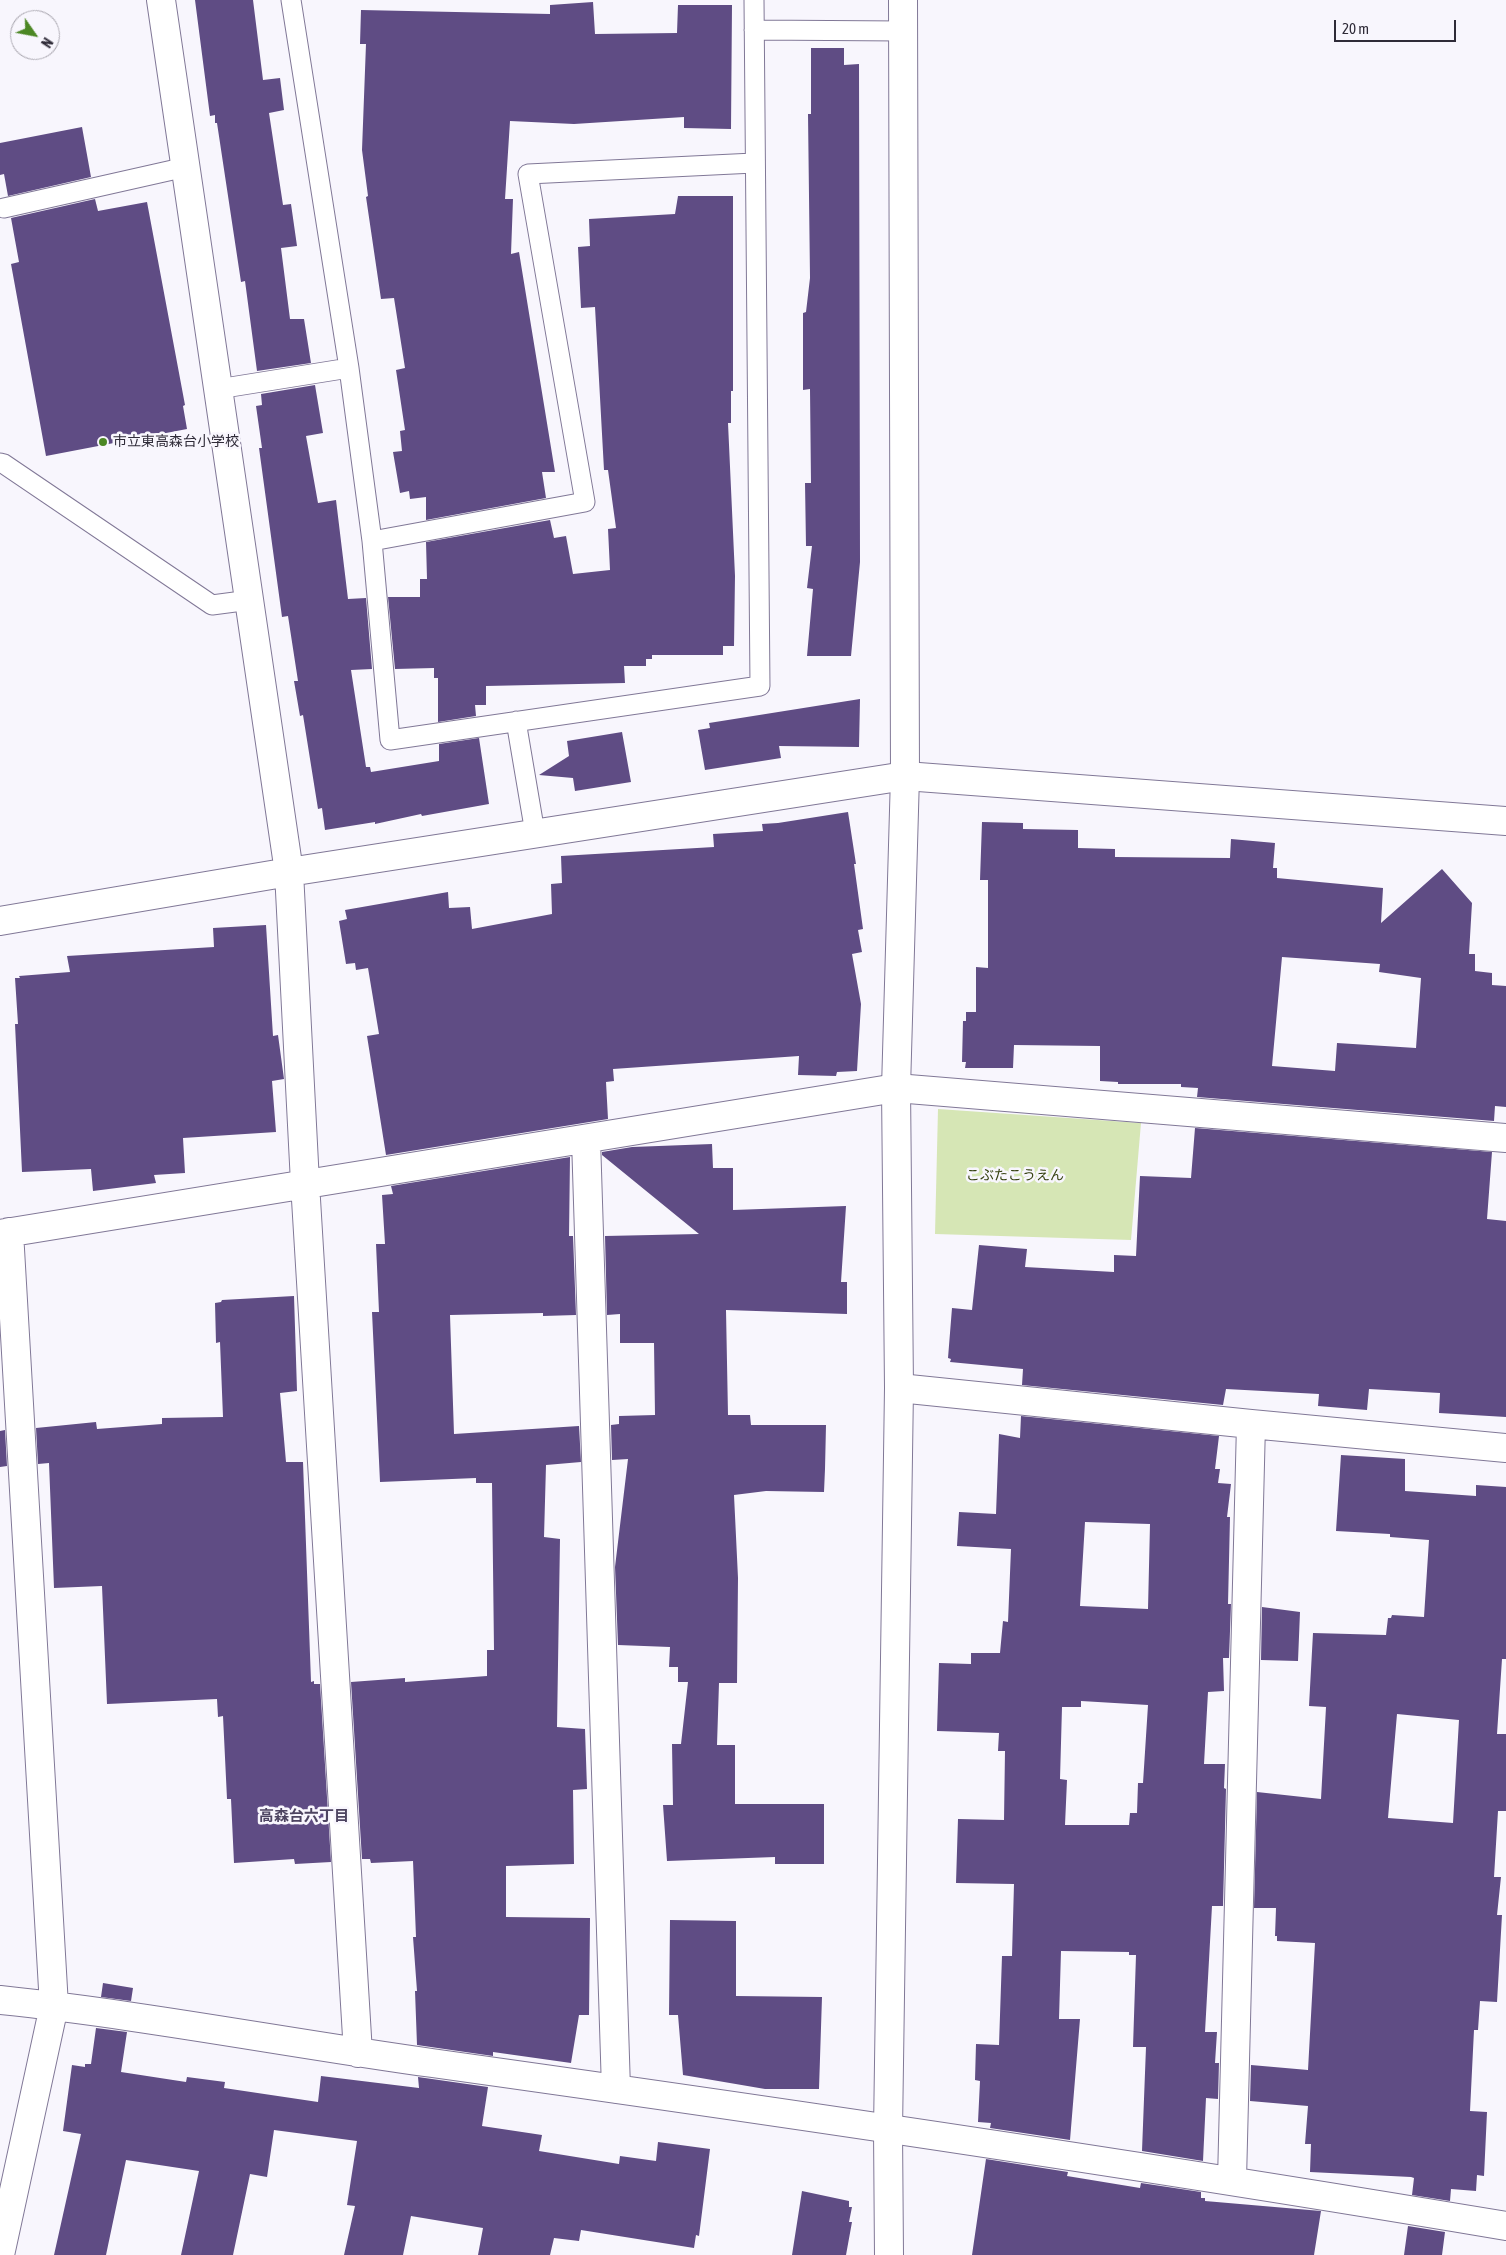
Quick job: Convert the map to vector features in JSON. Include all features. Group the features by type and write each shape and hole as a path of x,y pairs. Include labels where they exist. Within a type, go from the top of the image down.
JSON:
{"street":[{"path":"161,0 289,872 305,1183 358,2053"},
{"path":"889,2255 888,2130 899,1388 896,1088 905,776 903,0"},
{"path":"0,921 289,872 905,776 1506,821"},
{"path":"0,2255 54,2006 4,1233 896,1088 1506,1138"},
{"path":"586,1139 616,2089"},
{"path":"899,1388 1506,1448"},
{"path":"1232,2180 1251,1424"},
{"path":"0,2000 54,2006 358,2053 1232,2180 1506,2226"}],"lane":[{"path":"291,0 349,368 372,542 390,740 760,686 754,0"},
{"path":"754,30 903,31"},
{"path":"372,542 585,502 528,174 754,163"},
{"path":"4,208 186,167"},
{"path":"218,389 349,368"},
{"path":"0,463 212,605 250,600"},
{"path":"516,721 535,833"}],"green space":[{"name":"こぶたこうえん","path":"938,1109 1141,1123 1131,1240 935,1234"}],"building":[{"path":"195,0 253,0 263,80 280,78 284,110 269,113 283,205 291,204 297,246 281,248 290,319 304,319 311,363 257,371 245,281 241,282 217,123 215,123 215,115 210,116"},
{"path":"593,2 595,34 677,33 678,5 732,5 731,129 684,128 684,117 574,124 510,121 505,199 513,199 511,254 519,252 555,472 542,472 546,498 426,520 426,497 410,499 409,491 400,493 393,452 402,451 400,431 405,430 396,370 405,368 394,298 381,299 366,197 368,196 362,150 366,44 360,44 361,10 550,14 550,5"},
{"path":"811,48 844,48 844,65 859,64 860,562 851,656 807,656 813,589 807,588 812,546 806,546 805,483 811,483 810,389 803,390 803,313 806,312 810,278 808,114 811,114"},
{"path":"82,127 91,177 8,196 4,174 0,175 0,143"},
{"path":"678,196 733,196 733,391 731,391 731,423 728,423 735,576 734,646 723,646 723,655 652,655 652,659 646,659 646,666 624,666 625,683 486,686 486,705 475,705 476,716 438,722 438,678 434,678 434,668 395,669 388,597 420,597 420,579 427,579 426,542 550,520 554,538 566,536 573,574 610,570 608,529 616,528 608,470 604,470 595,307 581,308 578,247 590,246 589,219 675,214"},
{"path":"95,199 98,211 147,202 185,405 183,406 187,429 46,456 11,264 19,262 11,218"},
{"path":"315,385 323,433 306,436 318,503 336,500 348,599 366,598 372,669 351,670 366,767 370,767 371,772 439,761 439,744 479,738 489,804 422,816 421,814 375,824 375,822 325,830 322,808 318,809 303,715 300,716 294,681 298,681 288,616 282,617 259,448 262,448 256,406 262,405 261,394"},
{"path":"860,699 859,747 779,746 781,758 705,770 698,730 710,728 709,723"},
{"path":"622,732 631,782 575,791 573,778 539,775 569,756 567,741"},
{"path":"848,812 863,929 858,930 862,952 852,954 861,1004 857,1071 837,1072 836,1076 798,1075 799,1056 613,1069 614,1081 606,1082 608,1119 386,1155 367,1036 379,1034 368,968 356,970 355,963 346,964 339,921 347,919 345,910 448,892 449,908 470,907 472,929 552,914 551,884 562,883 561,856 714,847 713,834 763,831 762,824"},
{"path":"982,822 1023,823 1023,829 1078,830 1078,848 1115,849 1115,857 1230,858 1231,839 1275,843 1273,868 1277,868 1277,878 1383,888 1381,923 1442,869 1472,903 1469,954 1475,954 1475,971 1492,973 1492,985 1506,986 1506,1107 1495,1106 1494,1121 1197,1097 1198,1088 1181,1087 1181,1084 1118,1084 1118,1082 1100,1081 1100,1046 1014,1045 1013,1068 965,1068 966,1062 962,1062 963,1021 966,1021 966,1012 976,1012 976,967 988,968 988,880 980,880","holes":["1282,957 1380,964 1379,972 1421,978 1416,1048 1337,1043 1335,1071 1272,1066"]},
{"path":"266,925 273,1036 278,1035 284,1079 272,1081 276,1132 183,1138 185,1173 154,1175 156,1183 93,1191 91,1169 22,1172 15,1024 18,1024 15,978 20,978 19,976 70,972 67,956 214,947 213,928"},
{"path":"1195,1128 1492,1152 1487,1219 1506,1221 1506,1417 1439,1413 1440,1393 1369,1389 1367,1410 1318,1406 1319,1394 1226,1389 1223,1405 1022,1385 1023,1369 950,1362 951,1359 948,1358 952,1308 972,1310 979,1245 1027,1249 1025,1267 1114,1272 1114,1255 1136,1256 1140,1176 1191,1178"},
{"path":"712,1144 713,1168 733,1168 733,1210 846,1206 841,1282 847,1282 847,1314 726,1310 728,1415 750,1415 751,1425 826,1425 824,1492 766,1491 734,1495 738,1578 737,1683 719,1683 717,1745 735,1745 735,1804 824,1804 824,1864 775,1864 775,1857 667,1861 663,1805 673,1805 672,1744 681,1744 688,1682 678,1682 678,1667 669,1667 670,1647 618,1645 615,1567 628,1459 612,1460 611,1425 619,1424 619,1416 655,1415 654,1343 620,1343 620,1314 607,1315 605,1236 699,1234 602,1155 602,1152 632,1147"},
{"path":"570,1157 569,1236 573,1236 576,1315 543,1316 543,1313 450,1315 454,1434 579,1426 581,1462 546,1465 544,1537 560,1539 557,1727 585,1729 587,1789 573,1790 574,1864 506,1866 506,1917 590,1918 589,2015 579,2015 571,2063 493,2052 493,2056 417,2045 415,1991 417,1991 413,1937 416,1937 413,1861 371,1863 370,1859 362,1859 351,1682 405,1678 405,1682 487,1676 487,1650 494,1650 492,1483 476,1483 476,1478 380,1482 372,1312 379,1312 376,1244 385,1244 382,1195 393,1194 391,1186"},
{"path":"294,1296 297,1391 280,1393 286,1462 303,1462 311,1682 314,1681 314,1684 320,1684 331,1862 295,1864 294,1859 234,1863 231,1799 227,1799 223,1716 218,1717 217,1699 107,1704 102,1586 54,1588 49,1463 38,1464 36,1428 96,1422 97,1429 162,1424 162,1418 223,1417 220,1342 216,1343 215,1303 222,1300"},
{"path":"1021,1416 1219,1436 1215,1469 1220,1469 1218,1483 1231,1484 1227,1517 1230,1517 1228,1604 1231,1604 1229,1658 1223,1658 1224,1691 1208,1692 1204,1764 1225,1764 1224,1788 1226,1789 1223,1906 1212,1906 1205,2032 1217,2032 1215,2063 1219,2063 1218,2099 1206,2098 1203,2161 1142,2151 1146,2047 1133,2047 1136,1955 1129,1955 1129,1952 1061,1951 1059,2019 1080,2019 1070,2140 990,2128 991,2123 978,2122 980,2081 975,2080 976,2044 999,2045 1002,1956 1012,1956 1014,1884 956,1883 958,1819 1004,1820 1005,1751 998,1751 999,1733 937,1731 939,1663 971,1664 971,1653 1000,1653 1003,1621 1008,1622 1011,1549 957,1546 959,1512 996,1514 999,1434 1020,1438","holes":["1085,1522 1150,1524 1148,1609 1080,1606","1081,1701 1148,1705 1143,1783 1138,1783 1137,1813 1130,1813 1129,1825 1065,1825 1067,1780 1060,1779 1062,1707 1081,1707"]},
{"path":"5,1430 7,1466 0,1467 0,1431"},
{"path":"1341,1455 1405,1459 1405,1491 1476,1496 1476,1485 1506,1487 1506,1659 1502,1659 1497,1734 1506,1734 1506,1811 1498,1811 1494,1877 1501,1877 1497,1915 1502,1915 1497,2002 1480,2001 1478,2030 1474,2030 1470,2111 1487,2112 1484,2176 1477,2175 1476,2191 1451,2189 1450,2201 1412,2195 1414,2178 1411,2177 1310,2172 1311,2144 1305,2144 1308,2106 1250,2101 1251,2065 1308,2070 1315,1943 1277,1941 1277,1936 1275,1936 1276,1908 1254,1908 1257,1792 1321,1799 1326,1707 1309,1706 1313,1633 1386,1635 1388,1618 1391,1618 1392,1615 1424,1617 1429,1540 1390,1537 1390,1534 1336,1531","holes":["1397,1714 1459,1720 1453,1823 1388,1818"]},
{"path":"1262,1607 1300,1612 1298,1661 1261,1660"},
{"path":"670,1920 736,1921 736,1996 822,1997 819,2089 765,2089 683,2075 678,2015 669,2015"},
{"path":"103,1983 133,1988 131,2001 101,1997"},
{"path":"96,2028 127,2032 121,2072 186,2082 187,2077 225,2082 224,2088 318,2102 321,2076 419,2088 418,2077 488,2087 482,2126 542,2135 539,2151 619,2164 620,2156 656,2161 658,2142 710,2149 699,2236 696,2235 694,2248 581,2230 579,2241 554,2238 550,2255 478,2255 483,2228 411,2216 403,2255 344,2255 355,2206 347,2205 357,2141 274,2130 267,2177 250,2174 233,2255 181,2255 199,2171 126,2160 106,2255 54,2255 81,2134 63,2131 72,2065 85,2067 85,2064 91,2064"},
{"path":"986,2159 1068,2172 1067,2176 1140,2188 1141,2183 1201,2192 1201,2198 1205,2198 1205,2201 1321,2211 1314,2255 972,2255"},
{"path":"802,2191 849,2201 849,2207 852,2207 849,2222 852,2222 846,2255 792,2255"},
{"path":"1408,2226 1445,2232 1442,2255 1404,2255"}],"place":[{"name":"市立東高森台小学校","path":"103,442"}],"district":[{"name":"高森台六丁目","path":"304,1816"}]}
